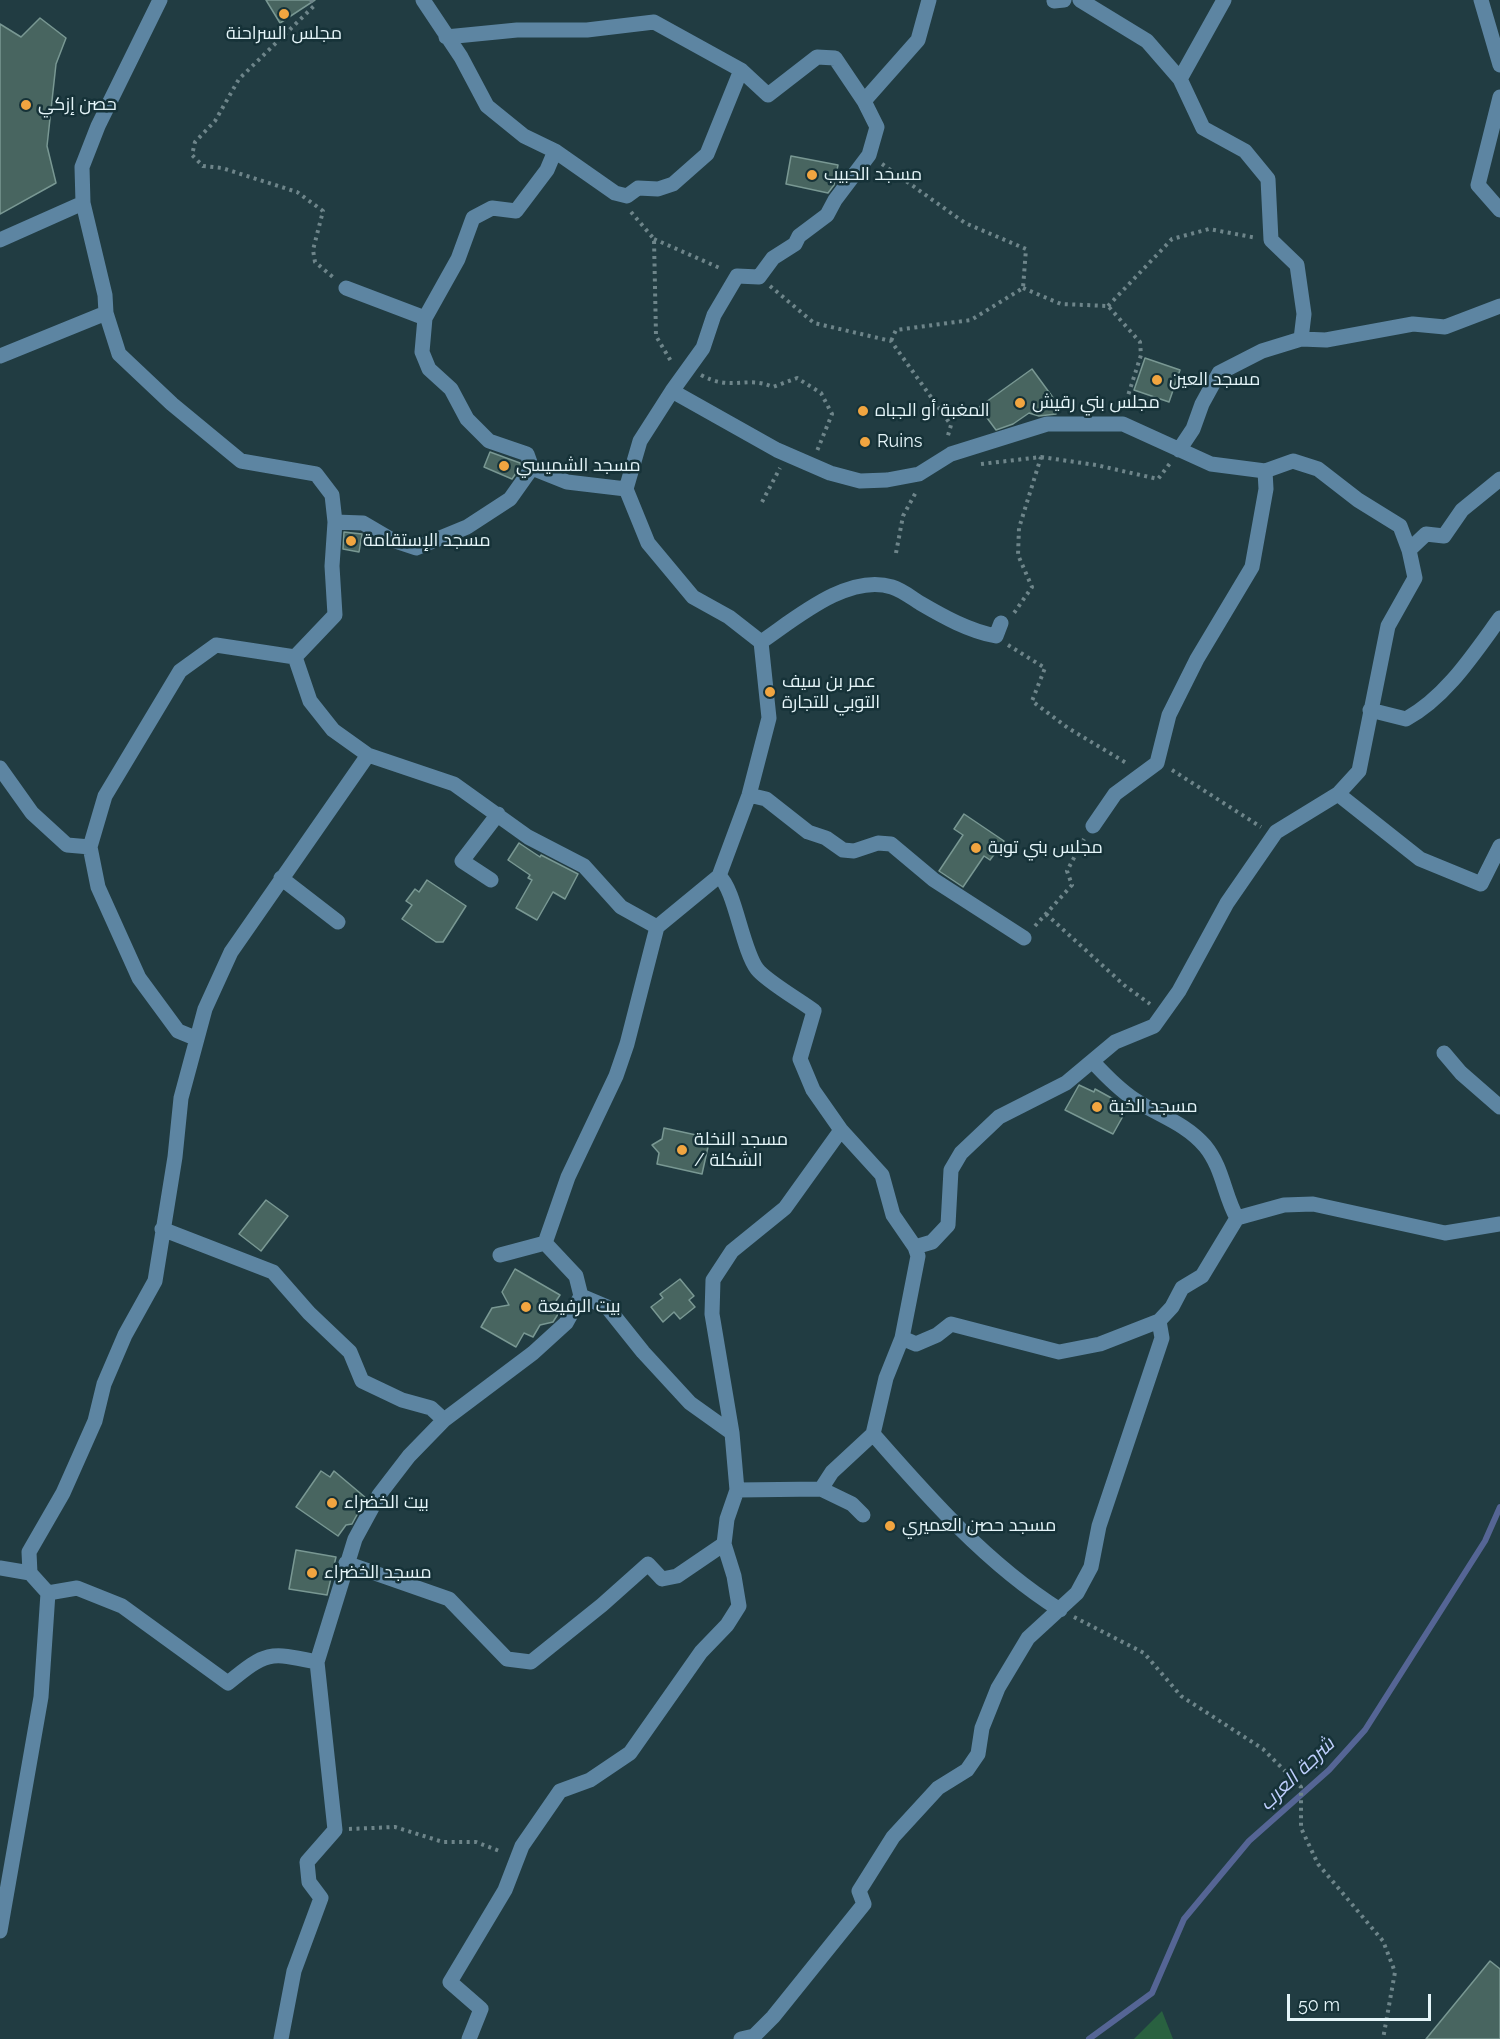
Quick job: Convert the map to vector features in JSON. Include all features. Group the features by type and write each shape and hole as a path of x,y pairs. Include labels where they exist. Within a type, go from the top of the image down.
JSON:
{"street":[{"path":"159,0 98,126 82,167 83,203 105,295 106,313 119,354 172,404 242,461 316,474 333,495 335,522 332,566 335,615 295,657"},
{"path":"423,0 461,57 487,106 524,136 555,151 615,193 627,196 638,188 658,189 673,184 707,154 741,70"},
{"path":"864,101 918,39 929,0"},
{"path":"1054,1 1064,0"},
{"path":"1080,0 1148,41 1180,79 1203,128 1245,151 1268,179 1271,240 1297,265 1304,314 1301,339"},
{"path":"1180,79 1224,0"},
{"path":"1481,0 1500,65"},
{"path":"446,37 517,30 587,30 654,22 741,70 768,95 817,57 835,58 864,101 877,127 869,154 835,200 827,215 799,236 795,244 773,258 759,277 737,276 714,315 704,348 672,391 640,441 626,489 648,543 693,597 729,617 761,642 769,718 749,795 719,876 657,927 624,1055 568,1177 545,1243"},
{"path":"1500,97 1478,185 1500,210"},
{"path":"555,151 547,170 516,211 492,208 473,218 458,258 425,318 422,352 429,369 452,389 467,419 489,441 526,454 532,468 567,482 626,489"},
{"path":"0,240 83,203"},
{"path":"346,288 425,318"},
{"path":"1179,450 1193,429 1202,404 1220,373 1262,351 1301,339 1326,340 1413,324 1445,327 1500,306"},
{"path":"0,356 106,313"},
{"path":"672,391 787,454 810,465 860,481 887,480 919,474 958,452 1047,424 1123,424 1211,464 1265,471 1293,461 1318,469 1358,500 1400,526 1409,550 1415,579 1388,626 1359,771 1338,794 1276,832 1227,903 1179,991 1154,1026 1115,1042 1094,1063 1066,1083 999,1117 961,1153 951,1170 948,1226 932,1242 915,1247"},
{"path":"335,522 363,523 392,540 416,548 467,527 510,499 532,468"},
{"path":"1093,826 1115,794 1141,772 1157,763 1168,715 1197,659 1252,567 1266,489 1265,471"},
{"path":"1409,550 1426,534 1444,536 1462,510 1500,479"},
{"path":"761,642 813,607 854,585 892,587 944,617 983,634 999,629"},
{"path":"1370,710 1406,719 1428,707 1472,656 1500,618"},
{"path":"195,1038 177,1031 139,978 98,887 90,847 105,796 180,671 216,645 295,657"},
{"path":"295,657 310,701 333,730 368,755 454,784 528,837 585,866 621,907 657,927"},
{"path":"30,1574 29,1552 63,1493 95,1421 104,1384 125,1335 155,1281 175,1157 181,1098 195,1038 231,952 368,755"},
{"path":"0,768 32,813 67,845 90,847"},
{"path":"1338,794 1420,860 1481,884 1500,846"},
{"path":"749,795 766,799 808,832 826,838 843,850 854,851 878,843 891,844 934,880 1024,938"},
{"path":"490,880 462,861 498,814"},
{"path":"719,876 727,882 734,912 757,970 814,1011 800,1059 813,1090 841,1130 882,1175 893,1215 915,1247 918,1256 902,1338 886,1378 873,1434 832,1472 821,1489"},
{"path":"281,878 338,922"},
{"path":"1443,1053 1461,1073 1500,1107"},
{"path":"1094,1063 1135,1100 1185,1126 1206,1147 1226,1186 1229,1204 1237,1218"},
{"path":"469,2039 480,2009 450,1982 505,1890 522,1846 560,1791 590,1780 630,1753 701,1652 727,1625 739,1606 734,1576 724,1544 727,1519 737,1490 732,1433 712,1314 713,1280 732,1251 785,1208 841,1130"},
{"path":"902,1338 916,1344 951,1324 1059,1352 1100,1344 1159,1321 1172,1307 1182,1288 1202,1276 1237,1218 1284,1205 1313,1204 1445,1233 1500,1224"},
{"path":"162,1229 273,1272 309,1313 350,1352 362,1381 402,1400 431,1408 444,1420"},
{"path":"500,1255 545,1243"},
{"path":"281,2039 294,1971 321,1898 309,1882 307,1862 335,1830 317,1662 336,1606 346,1563 355,1539 379,1495 409,1456 444,1420 533,1353 566,1323 581,1296 576,1276 545,1243"},
{"path":"581,1296 608,1307 643,1352 690,1403 732,1433"},
{"path":"741,2039 754,2036 773,2017 864,1904 860,1891 893,1837 938,1788 967,1770 978,1754 982,1728 998,1688 1028,1638 1077,1593 1091,1567 1099,1526 1162,1338 1159,1321"},
{"path":"873,1434 938,1508 1024,1588 1060,1610"},
{"path":"737,1490 821,1489 852,1504 863,1515"},
{"path":"346,1563 449,1599 507,1659 531,1662 602,1605 648,1564 662,1579 677,1576 724,1544"},
{"path":"0,1568 30,1574 48,1593 41,1696 0,1931"},
{"path":"48,1593 77,1587 122,1606 228,1683 254,1662 277,1654 317,1662"}],"path":[{"path":"311,0 314,6 239,79 215,121 195,142 192,155 203,166 222,168 297,192 323,211 313,250 315,262 346,288"},
{"path":"869,154 965,223 1026,249 1023,288"},
{"path":"615,193 654,239 737,276"},
{"path":"1108,306 1172,239 1209,229 1271,240"},
{"path":"654,239 656,336 685,373 715,383 735,385 759,381 773,387 797,378 821,393 832,414 810,465"},
{"path":"759,277 814,323 891,341 951,425 941,460"},
{"path":"1023,288 1061,304 1108,306 1140,342 1141,355 1124,403 1123,424"},
{"path":"891,341 896,330 971,320 1023,288"},
{"path":"958,452 963,463 975,465 1041,457 1096,465 1158,479 1179,450"},
{"path":"762,502 787,454"},
{"path":"1041,457 1019,528 1018,555 1032,587 1018,610 999,629 1045,668 1032,701 1068,728 1141,772"},
{"path":"896,553 903,516 920,485 919,474"},
{"path":"1157,763 1177,772 1258,826 1276,832"},
{"path":"1024,938 1072,885 1067,871 1076,850 1093,826"},
{"path":"1046,914 1124,985 1163,1013"},
{"path":"1060,1610 1144,1653 1181,1696 1263,1749 1301,1787 1301,1828 1318,1864 1383,1941 1395,1972 1383,2039"},
{"path":"335,1830 395,1827 443,1842 476,1842 516,1858"}],"green space":[{"path":"1162,2011 1173,2039 1134,2039"}],"building":[{"name":"مجلس السراحنة","path":"266,0 315,0 280,23"},
{"name":"حصن إزكي","path":"40,18 66,38 56,64 47,146 56,183 0,214 0,24 21,37"},
{"name":"مسجد الحبيب","path":"791,156 838,165 834,185 828,193 786,184"},
{"name":"مسجد العين","path":"1145,358 1180,370 1169,402 1134,390"},
{"name":"مجلس بني رقيش","path":"1032,369 1054,399 1056,414 1039,416 1029,413 1013,424 996,430 979,407"},
{"name":"مسجد الشميسي","path":"490,452 520,463 521,466 512,479 484,467"},
{"name":"مسجد الإستقامة","path":"344,532 362,534 359,552 343,549"},
{"name":"مجلس بني توبة","path":"964,814 1004,841 990,860 984,856 963,887 939,871 963,835 954,829"},
{"path":"519,843 540,857 541,855 578,874 565,899 553,892 537,920 516,908 532,880 528,878 530,875 508,860"},
{"path":"427,880 466,906 443,942 436,942 402,919 412,905 406,901 415,889 419,892"},
{"name":"مسجد الخبة","path":"1079,1085 1094,1092 1095,1089 1128,1107 1113,1134 1065,1110"},
{"name":"مسجد النخلة / الشكلة","path":"664,1128 710,1138 702,1174 657,1164 659,1153 652,1145 662,1139"},
{"path":"266,1200 288,1216 261,1251 239,1234"},
{"name":"بيت الرفيعة","path":"515,1269 560,1295 554,1304 560,1311 553,1322 540,1325 533,1337 524,1333 516,1347 481,1327 492,1308 509,1305 502,1292"},
{"path":"680,1279 694,1296 689,1300 695,1307 680,1319 674,1312 663,1322 651,1307 663,1298 660,1294"},
{"name":"بيت الخضراء","path":"321,1471 330,1477 334,1471 366,1498 352,1524 346,1525 338,1536 296,1507"},
{"name":"مسجد الخضراء","path":"296,1550 336,1557 327,1595 289,1589"},
{"path":"1490,1961 1500,1969 1500,2039 1426,2039"}],"waterway":[{"name":"شرجة العرب","path":"1089,2039 1152,1993 1184,1919 1249,1841 1329,1770 1365,1730 1485,1541 1500,1507"}],"place":[{"name":"مجلس السراحنة","path":"284,14"},
{"name":"حصن إزكي","path":"26,105"},
{"name":"مسجد الحبيب","path":"812,175"},
{"name":"مسجد العين","path":"1157,380"},
{"name":"مجلس بني رقيش","path":"1020,403"},
{"name":"المغبة أو الجباه","path":"863,411"},
{"name":"Ruins","path":"865,442"},
{"name":"مسجد الشميسي","path":"504,466"},
{"name":"مسجد الإستقامة","path":"351,541"},
{"name":"عمر بن سيف التوبي للتجارة","path":"770,692"},
{"name":"مجلس بني توبة","path":"976,848"},
{"name":"مسجد الخبة","path":"1097,1107"},
{"name":"مسجد النخلة / الشكلة","path":"682,1150"},
{"name":"بيت الرفيعة","path":"526,1307"},
{"name":"بيت الخضراء","path":"332,1503"},
{"name":"مسجد حصن العميري","path":"890,1526"},
{"name":"مسجد الخضراء","path":"312,1573"}]}
